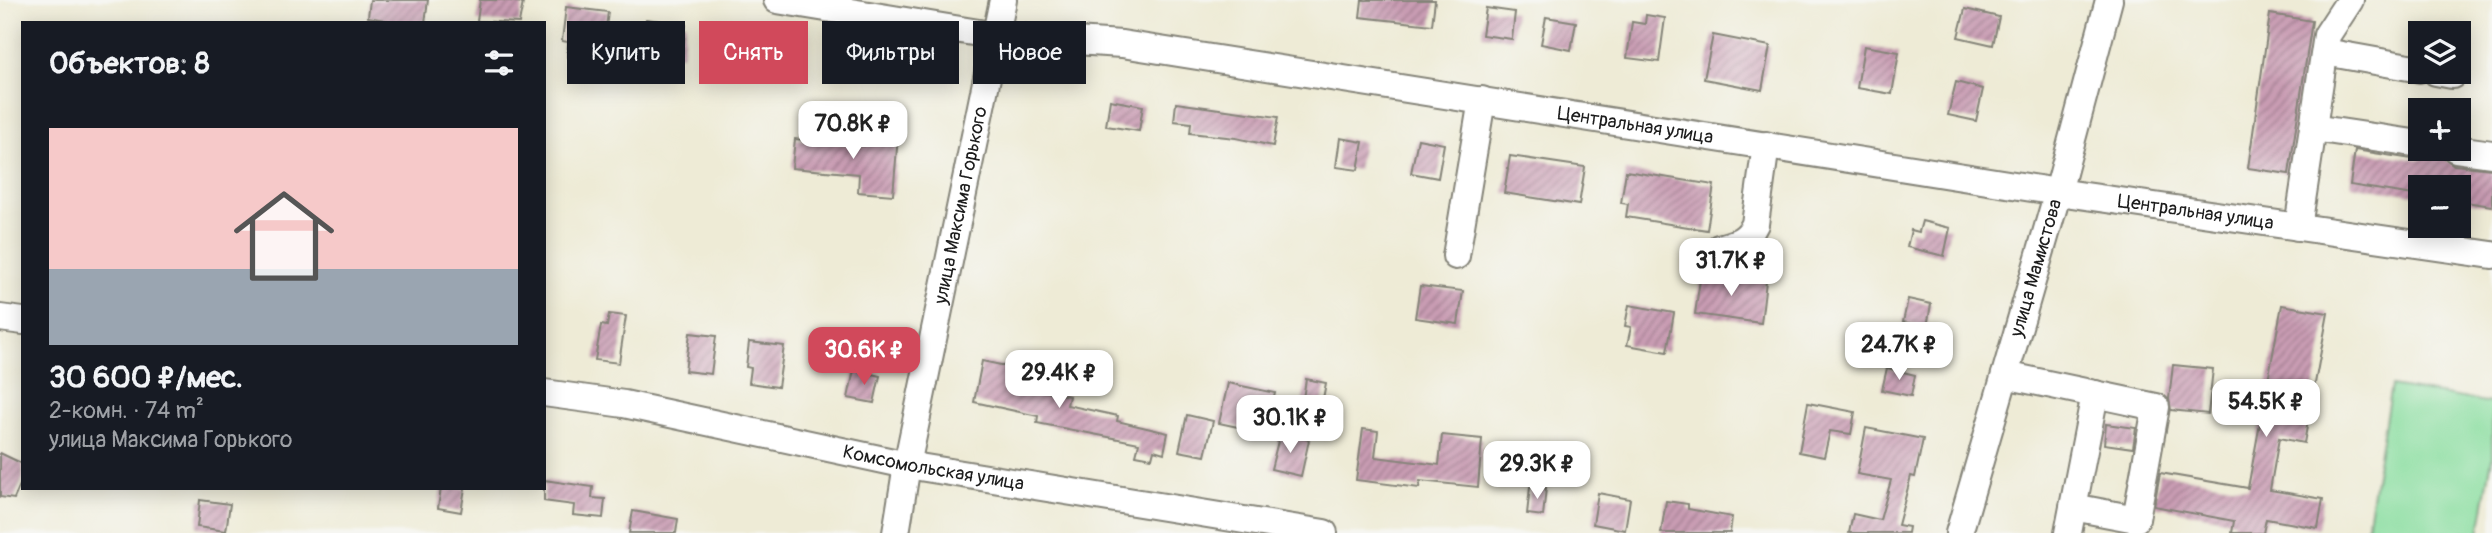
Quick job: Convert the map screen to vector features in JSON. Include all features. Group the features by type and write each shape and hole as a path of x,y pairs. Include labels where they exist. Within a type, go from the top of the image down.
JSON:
{"street":[{"name":"Центральная улица","path":"777,0 973,32"},
{"name":"улица Максима Горького","path":"1000,21 1003,0"},
{"name":"улица Мамистова","path":"1959,533 2058,192 2109,0"},
{"path":"2298,227 2328,35 2350,0"},
{"name":"Центральная улица","path":"1086,42 1122,44 2058,192 2492,255"},
{"path":"2325,52 2408,67"},
{"name":"улица Максима Горького","path":"896,533 907,465 987,84"},
{"path":"1456,256 1482,100"},
{"path":"2313,128 2408,142"},
{"path":"1719,248 1743,241 1755,224 1766,145"},
{"path":"2471,151 2492,154"},
{"path":"0,318 21,321"},
{"path":"2005,375 2156,407 2136,519 2073,507"},
{"name":"Комсомольская улица","path":"546,393 624,404 907,465 1324,533"},
{"path":"2068,533 2095,394"}],"green space":[{"path":"2391,386 2492,403 2492,458 2479,533 2366,533"}],"building":[{"path":"370,0 428,0 425,21 390,21 368,17"},
{"path":"480,0 523,3 519,21 477,21"},
{"path":"1362,0 1435,0 1432,25 1360,17"},
{"path":"566,7 608,12 607,21 567,21 567,42 562,41"},
{"path":"1486,8 1515,12 1512,39 1482,35"},
{"path":"1965,9 1999,17 1993,45 1958,37"},
{"path":"2270,14 2312,21 2289,174 2248,168"},
{"path":"1646,15 1665,18 1659,62 1627,58 1632,22 1645,24"},
{"path":"1546,17 1576,22 1571,50 1541,44"},
{"path":"1713,35 1770,46 1762,90 1704,79"},
{"path":"1864,46 1899,52 1892,94 1857,88"},
{"path":"1956,82 1983,89 1976,121 1948,115"},
{"path":"1110,100 1143,106 1139,131 1106,126"},
{"path":"1176,103 1278,117 1273,146 1236,138 1190,133 1191,123 1174,121"},
{"path":"865,133 898,136 893,195 858,192 859,174 792,168 795,139 864,146"},
{"path":"1340,138 1363,142 1358,170 1336,167"},
{"path":"1418,139 1444,144 1438,178 1411,173"},
{"path":"2355,150 2408,158 2408,161 2448,161 2454,165 2492,169 2492,206 2471,203 2471,175 2408,175 2408,194 2350,185"},
{"path":"1510,156 1585,167 1579,205 1504,193"},
{"path":"1626,171 1714,185 1707,230 1626,217 1628,204 1621,203"},
{"path":"1922,221 1950,228 1944,256 1907,247 1911,230 1919,232"},
{"path":"1701,273 1766,281 1761,323 1695,314"},
{"path":"1420,286 1463,291 1458,324 1415,318"},
{"path":"1908,299 1931,304 1927,327 1903,322"},
{"path":"1629,305 1674,313 1667,352 1627,345 1631,327 1625,326"},
{"path":"2282,305 2328,313 2304,443 2279,438 2270,490 2323,499 2318,528 2266,519 2263,533 2232,533 2234,521 2154,506 2160,473 2248,488"},
{"path":"609,314 626,316 619,363 595,360 601,325 607,326"},
{"path":"690,333 716,336 711,374 685,371"},
{"path":"749,342 784,346 778,387 749,383 751,368 746,367"},
{"path":"982,361 1020,369 1016,386 1069,396 1067,405 1118,416 1117,421 1168,433 1164,453 1154,450 1152,458 1136,455 1139,443 1037,423 1038,416 974,402"},
{"path":"2173,365 2213,369 2208,414 2171,410 2169,399"},
{"path":"1887,368 1915,375 1911,396 1882,390"},
{"path":"854,370 880,376 874,403 848,398"},
{"path":"1306,379 1326,383 1321,409 1302,405"},
{"path":"1228,383 1275,393 1266,433 1219,423"},
{"path":"1808,403 1855,412 1851,434 1830,431 1824,457 1799,452"},
{"path":"1187,415 1213,421 1205,456 1179,451"},
{"path":"2106,424 2136,428 2133,448 2104,444"},
{"path":"1866,428 1923,439 1915,477 1911,476 1898,525 1909,527 1908,533 1849,533 1853,514 1880,520 1891,480 1857,474"},
{"path":"1363,429 1378,431 1375,457 1439,465 1442,435 1482,439 1478,487 1420,481 1419,488 1356,480"},
{"path":"1280,433 1309,440 1301,476 1271,469"},
{"path":"0,453 21,463 21,483 14,499 0,497"},
{"path":"546,480 593,487 592,498 605,499 603,518 573,515 574,505 544,501"},
{"path":"1530,487 1546,488 1543,516 1527,514"},
{"path":"441,490 465,490 461,512 438,508"},
{"path":"1598,493 1630,499 1625,530 1593,524"},
{"path":"200,500 230,504 226,531 197,527"},
{"path":"1666,501 1688,504 1688,509 1732,517 1730,533 1661,533"},
{"path":"633,511 678,519 676,533 629,533"}]}
